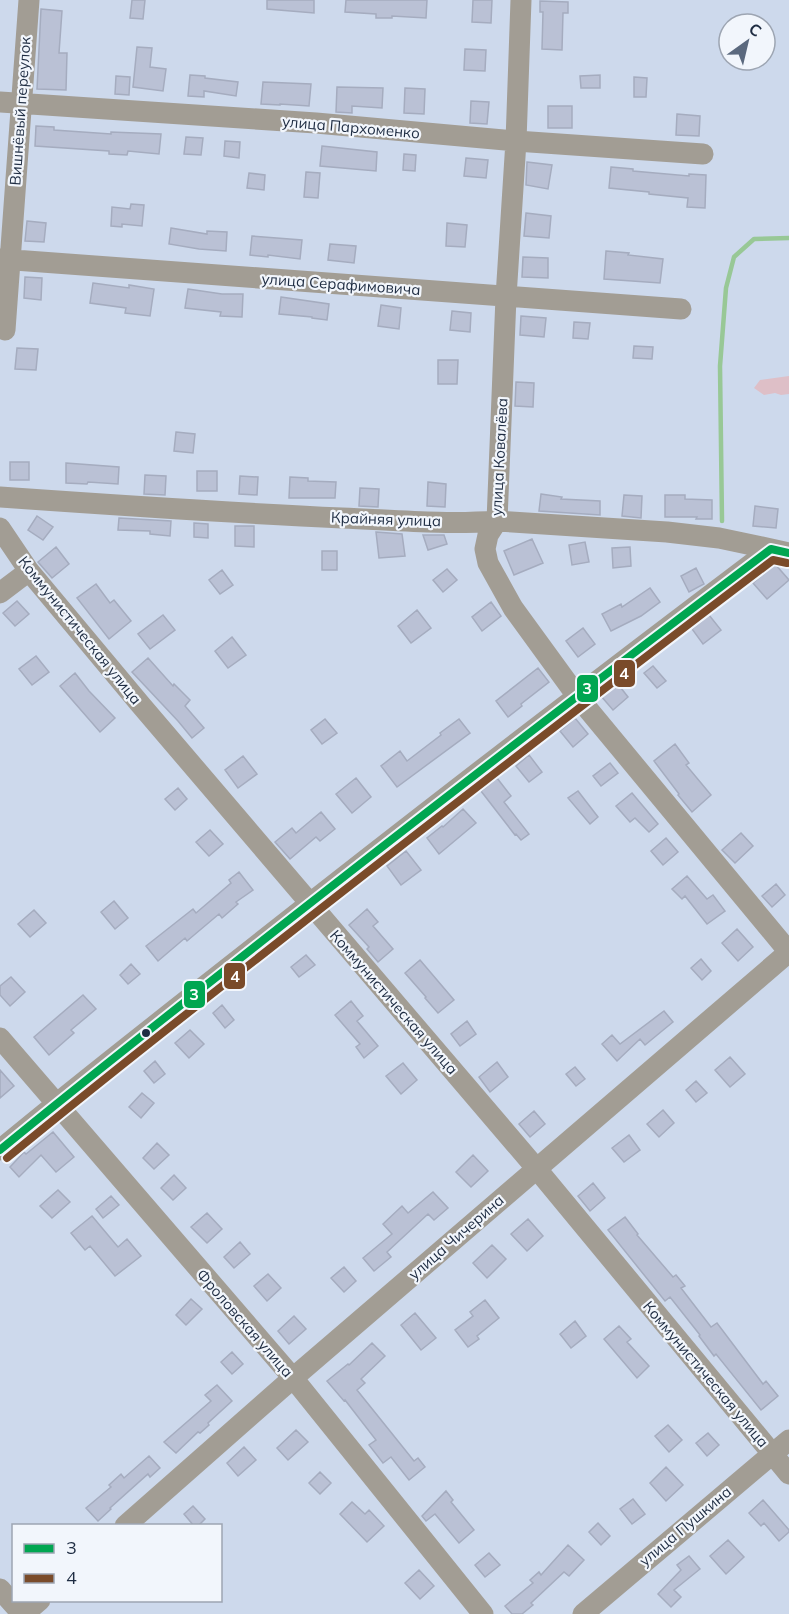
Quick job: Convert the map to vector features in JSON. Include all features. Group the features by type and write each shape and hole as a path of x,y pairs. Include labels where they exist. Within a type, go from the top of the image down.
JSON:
{"street":[{"name":"Вишнёвый переулок","path":"5,330 10,102 29,0"},
{"name":"улица Ковалёва","path":"521,0 496,521 488,535 485,549 488,563 513,608 577,696 789,952"},
{"name":"улица Пархоменко","path":"10,102 304,122 516,141 703,154"},
{"name":"улица Серафимовича","path":"5,260 681,309"},
{"name":"Крайняя улица","path":"0,497 319,517 496,521 667,532 719,538 784,552"},
{"name":"Коммунистическая улица","path":"0,528 29,571 536,1168 789,1474"},
{"path":"0,1150 309,903 577,696 784,552"},
{"path":"0,593 29,571"},
{"name":"улица Чичерина","path":"127,1524 293,1378 789,952"},
{"name":"Фроловская улица","path":"0,1038 293,1378 483,1614"},
{"name":"улица Пушкина","path":"583,1614 789,1440"},
{"path":"0,1588 12,1602"},
{"path":"12,1602 23,1614 38,1602"}],"shaded area":[{"path":"789,376 789,394 764,395 754,388 760,380"}],"building":[{"path":"132,0 145,0 143,19 130,18"},
{"path":"267,0 314,0 314,13 267,9"},
{"path":"346,0 427,0 426,18 392,16 392,18 376,18 376,14 345,12"},
{"path":"473,0 492,0 491,23 472,22"},
{"path":"540,1 568,2 568,13 563,13 562,50 542,49 543,12 540,12"},
{"path":"41,9 62,11 59,53 67,53 66,90 37,89"},
{"path":"137,47 152,48 150,67 166,69 163,91 133,87"},
{"path":"465,49 486,50 485,71 464,70"},
{"path":"190,75 238,82 236,96 204,91 204,97 188,96"},
{"path":"600,75 600,88 581,88 580,76"},
{"path":"116,76 130,77 129,95 115,94"},
{"path":"634,77 647,78 646,97 634,97"},
{"path":"263,82 311,84 309,106 261,104"},
{"path":"337,87 383,88 382,108 352,106 352,113 336,112"},
{"path":"405,88 425,89 424,114 404,113"},
{"path":"471,101 489,102 487,124 470,123"},
{"path":"548,106 572,106 572,128 548,128"},
{"path":"677,114 700,116 699,136 676,135"},
{"path":"36,126 54,127 54,130 111,134 111,132 161,134 159,154 128,151 127,155 109,154 109,151 35,146"},
{"path":"186,137 203,138 201,155 184,154"},
{"path":"225,141 240,142 239,158 224,156"},
{"path":"322,146 377,152 376,171 320,166"},
{"path":"404,154 416,155 415,171 403,170"},
{"path":"466,158 488,160 486,178 464,176"},
{"path":"527,162 552,165 548,189 526,185"},
{"path":"611,167 689,176 689,174 706,175 705,208 687,207 688,198 609,188"},
{"path":"306,172 320,173 318,198 304,197"},
{"path":"249,173 265,175 264,190 247,188"},
{"path":"131,204 144,205 142,226 122,224 122,227 111,226 112,207 130,209"},
{"path":"526,213 551,216 549,238 524,236"},
{"path":"27,221 46,223 44,242 25,241"},
{"path":"447,223 467,225 465,247 446,246"},
{"path":"171,228 207,234 207,231 227,232 226,251 169,244"},
{"path":"252,236 302,240 300,259 250,255"},
{"path":"330,244 356,246 354,263 328,260"},
{"path":"606,251 663,259 660,283 604,279"},
{"path":"523,257 548,258 548,278 522,277"},
{"path":"25,277 42,278 41,300 24,298"},
{"path":"93,283 154,289 150,316 125,313 126,308 90,303"},
{"path":"188,289 222,294 243,294 242,317 220,316 221,312 185,308"},
{"path":"281,297 329,304 327,320 279,314"},
{"path":"381,305 401,308 399,329 378,326"},
{"path":"452,311 471,313 470,332 450,330"},
{"path":"521,316 546,318 544,337 520,335"},
{"path":"574,322 590,323 588,339 573,338"},
{"path":"634,346 653,347 652,359 633,358"},
{"path":"17,348 38,349 36,370 15,369"},
{"path":"438,360 458,360 457,384 438,384"},
{"path":"516,382 534,383 533,407 515,406"},
{"path":"176,432 195,434 193,453 174,451"},
{"path":"10,462 29,462 29,480 10,480"},
{"path":"66,463 119,467 118,484 66,483"},
{"path":"197,471 217,471 217,491 197,491"},
{"path":"145,475 166,476 165,495 144,494"},
{"path":"240,476 258,477 257,495 239,494"},
{"path":"290,477 308,478 308,481 336,482 335,498 289,498"},
{"path":"428,482 446,484 445,507 427,506"},
{"path":"360,488 379,489 378,507 359,506"},
{"path":"541,494 562,497 561,499 600,501 600,515 539,511"},
{"path":"624,495 642,496 641,518 622,516"},
{"path":"665,495 685,495 685,499 712,500 712,519 665,517"},
{"path":"755,506 778,509 776,528 753,526"},
{"path":"37,516 53,527 43,540 28,530"},
{"path":"119,518 171,521 170,536 150,534 150,531 118,530"},
{"path":"194,523 208,524 208,538 194,537"},
{"path":"235,526 254,526 254,547 235,546"},
{"path":"376,532 402,534 405,556 379,558"},
{"path":"423,535 444,535 447,544 428,550"},
{"path":"532,539 543,563 514,575 504,551"},
{"path":"585,542 589,562 572,565 569,545"},
{"path":"56,547 69,564 52,578 38,562"},
{"path":"630,547 631,566 613,568 612,548"},
{"path":"322,551 337,551 337,570 322,570"},
{"path":"775,564 789,580 767,599 753,583"},
{"path":"696,568 704,584 689,592 681,576"},
{"path":"447,569 457,580 443,592 433,580"},
{"path":"222,570 233,585 220,594 209,580"},
{"path":"96,584 110,603 114,600 131,621 109,639 77,598"},
{"path":"650,588 660,602 641,616 611,631 602,614 621,604 622,607"},
{"path":"17,601 29,614 15,626 3,613"},
{"path":"491,602 501,616 482,631 472,617"},
{"path":"417,610 431,628 411,643 398,626"},
{"path":"163,615 175,630 150,649 138,634"},
{"path":"709,615 721,630 703,644 692,629"},
{"path":"583,628 595,644 578,657 566,641"},
{"path":"232,637 246,655 228,668 215,651"},
{"path":"36,656 49,672 32,685 19,669"},
{"path":"148,658 173,686 174,684 190,700 185,706 204,728 192,738 132,672"},
{"path":"653,666 666,681 657,688 644,673"},
{"path":"538,668 549,682 508,717 496,701"},
{"path":"75,673 115,718 100,732 60,686"},
{"path":"617,683 628,697 613,710 601,696"},
{"path":"575,718 588,734 573,747 560,731"},
{"path":"325,719 337,733 322,744 311,730"},
{"path":"459,719 470,733 397,787 381,766 400,751 407,761"},
{"path":"675,744 689,763 686,765 711,795 692,812 654,761"},
{"path":"529,755 542,772 529,782 516,766"},
{"path":"243,756 257,774 238,788 225,770"},
{"path":"610,763 618,773 601,786 593,776"},
{"path":"356,778 371,797 352,813 336,794"},
{"path":"497,778 511,796 504,802 529,834 521,840 481,791"},
{"path":"178,788 187,799 175,810 165,799"},
{"path":"578,791 598,817 590,824 568,798"},
{"path":"632,793 658,824 649,832 635,818 630,822 616,806"},
{"path":"463,809 476,823 439,854 427,838"},
{"path":"321,812 335,829 320,841 316,837 290,859 275,842 292,828 296,833"},
{"path":"210,830 223,844 209,856 196,842"},
{"path":"741,833 753,846 735,863 722,850"},
{"path":"666,838 678,852 663,865 651,851"},
{"path":"406,851 421,870 401,885 387,866"},
{"path":"239,872 253,890 236,902 238,904 222,918 219,914 187,941 185,938 158,961 146,946 193,909 196,913 231,883 229,880"},
{"path":"687,876 707,899 713,895 725,911 707,924 685,896 682,899 672,889"},
{"path":"776,884 785,895 772,907 762,896"},
{"path":"114,901 128,918 115,929 101,912"},
{"path":"367,909 378,922 373,926 393,949 378,962 367,949 369,947 349,925"},
{"path":"34,910 46,923 30,937 18,924"},
{"path":"737,929 753,947 738,961 722,943"},
{"path":"306,955 315,965 299,977 291,967"},
{"path":"701,959 711,971 702,980 691,968"},
{"path":"420,960 454,1000 438,1013 405,973"},
{"path":"131,964 140,974 128,984 120,975"},
{"path":"11,977 25,992 10,1006 0,995 0,986"},
{"path":"83,995 96,1009 71,1030 74,1033 49,1055 34,1037"},
{"path":"351,1001 363,1016 357,1021 378,1046 364,1058 356,1047 360,1044 335,1015"},
{"path":"222,1005 234,1020 225,1028 213,1013"},
{"path":"664,1011 673,1022 645,1045 640,1039 617,1061 602,1044 612,1035 620,1044"},
{"path":"467,1021 476,1034 460,1046 451,1034"},
{"path":"190,1030 204,1044 189,1058 175,1043"},
{"path":"730,1057 745,1074 730,1087 715,1070"},
{"path":"155,1061 165,1074 154,1083 144,1071"},
{"path":"497,1062 508,1077 490,1092 479,1077"},
{"path":"403,1063 417,1080 401,1094 386,1076"},
{"path":"575,1067 585,1079 576,1086 566,1074"},
{"path":"0,1070 14,1086 0,1098"},
{"path":"696,1081 707,1093 696,1102 686,1090"},
{"path":"142,1093 154,1103 141,1118 129,1107"},
{"path":"663,1110 674,1123 659,1137 647,1124"},
{"path":"534,1111 545,1124 530,1137 519,1124"},
{"path":"53,1132 74,1157 56,1172 41,1155 19,1177 10,1167 24,1152 26,1154"},
{"path":"629,1135 640,1150 624,1162 612,1148"},
{"path":"157,1143 169,1155 154,1169 143,1158"},
{"path":"473,1155 488,1171 471,1187 456,1172"},
{"path":"174,1175 186,1188 173,1200 161,1188"},
{"path":"593,1183 605,1198 590,1211 578,1196"},
{"path":"58,1190 70,1202 52,1218 40,1206"},
{"path":"433,1192 448,1208 434,1220 428,1214 387,1252 391,1257 374,1271 363,1258 392,1234 383,1224 402,1206 408,1213"},
{"path":"111,1196 119,1205 103,1218 96,1209"},
{"path":"207,1213 222,1229 207,1243 191,1227"},
{"path":"92,1216 118,1247 127,1239 141,1256 115,1276 90,1246 85,1250 71,1233"},
{"path":"625,1217 637,1235 673,1277 676,1275 685,1286 681,1288 711,1327 717,1323 763,1384 766,1381 778,1396 761,1410 716,1354 714,1356 670,1297 665,1301 608,1230"},
{"path":"528,1219 543,1236 527,1251 511,1234"},
{"path":"240,1242 250,1254 234,1268 224,1257"},
{"path":"492,1245 506,1259 487,1278 473,1263"},
{"path":"344,1267 356,1281 344,1292 331,1278"},
{"path":"268,1274 281,1288 267,1301 254,1286"},
{"path":"191,1299 202,1309 186,1325 176,1315"},
{"path":"485,1300 499,1318 477,1336 479,1339 468,1347 455,1330 473,1316 470,1312"},
{"path":"415,1313 436,1338 421,1350 401,1325"},
{"path":"294,1316 306,1329 289,1344 278,1331"},
{"path":"575,1321 586,1336 571,1348 560,1334"},
{"path":"619,1326 631,1339 627,1342 649,1366 637,1378 604,1339"},
{"path":"372,1343 385,1356 361,1379 365,1383 357,1390 414,1461 418,1458 425,1467 409,1480 391,1457 383,1463 369,1445 376,1440 327,1381 349,1365"},
{"path":"232,1352 243,1364 232,1374 221,1362"},
{"path":"217,1385 232,1401 208,1423 209,1425 176,1453 164,1442 211,1401 205,1395"},
{"path":"668,1425 682,1440 669,1452 655,1436"},
{"path":"296,1430 308,1442 288,1460 277,1448"},
{"path":"708,1433 719,1445 707,1456 696,1443"},
{"path":"244,1447 256,1460 238,1476 227,1463"},
{"path":"149,1456 160,1468 150,1477 148,1474 98,1521 86,1508 111,1487 109,1485 121,1474 124,1478"},
{"path":"666,1467 683,1485 666,1501 650,1483"},
{"path":"320,1472 331,1483 320,1494 309,1483"},
{"path":"446,1491 453,1500 451,1502 474,1530 459,1543 435,1514 426,1521 422,1516"},
{"path":"633,1499 645,1514 632,1524 620,1509"},
{"path":"763,1500 789,1530 779,1541 764,1523 761,1526 749,1513"},
{"path":"352,1502 365,1514 369,1510 384,1526 367,1542 340,1514"},
{"path":"193,1506 205,1519 200,1524 192,1524 184,1514"},
{"path":"598,1523 610,1536 601,1545 589,1532"},
{"path":"728,1540 744,1557 726,1574 710,1556"},
{"path":"568,1545 584,1560 569,1576 564,1572 522,1614 512,1614 505,1606 533,1583 530,1580 539,1572 541,1575"},
{"path":"489,1553 500,1565 485,1577 475,1565"},
{"path":"689,1556 700,1569 674,1590 681,1597 671,1607 658,1594 681,1570 677,1565"},
{"path":"419,1570 434,1586 420,1599 405,1583"}],"waterway":[{"path":"722,521 720,366 726,288 734,257 754,239 789,238"}],"transit line":[{"name":"3","path":"0,1150 385,845 771,549 789,553"},
{"name":"4","path":"7,1158 326,904 773,560 787,563"}]}
